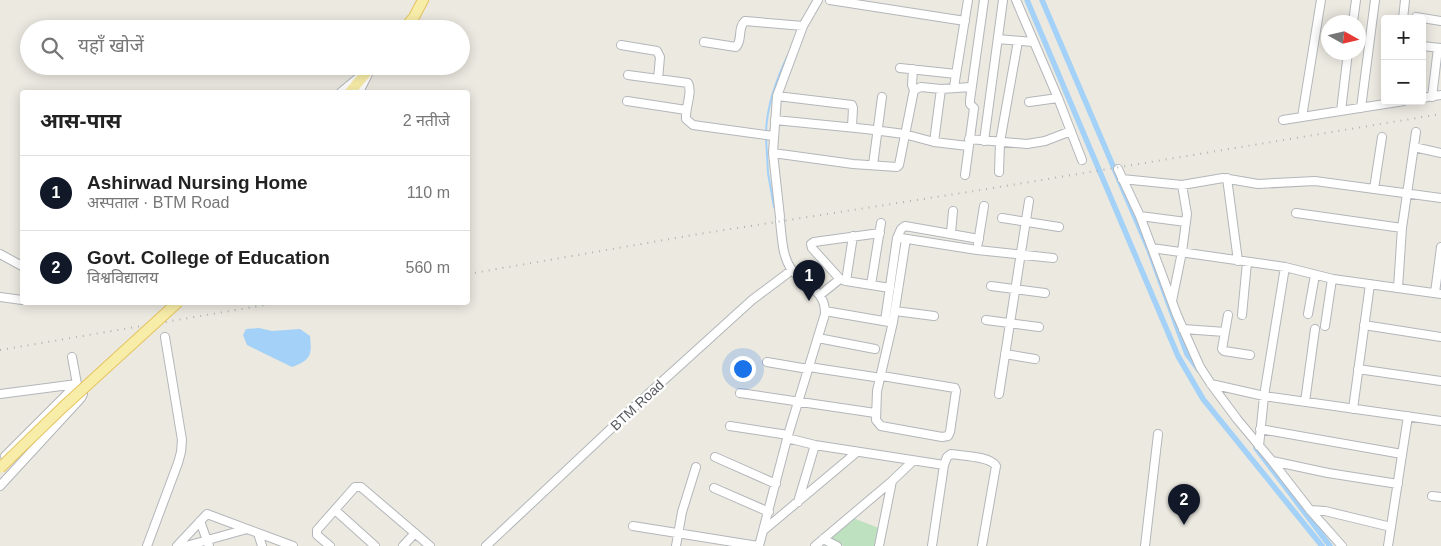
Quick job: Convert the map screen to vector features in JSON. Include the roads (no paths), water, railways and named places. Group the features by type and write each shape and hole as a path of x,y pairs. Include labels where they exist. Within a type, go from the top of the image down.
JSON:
{"main road":[{"path":"412,20 423,0"},
{"path":"359,88 367,75"},
{"path":"0,468 62,408 175,305"}],"street":[{"path":"633,526 722,543 759,546 826,305 820,295 792,270 786,260 769,136 775,120 777,96 803,26 818,0"},
{"path":"830,0 965,21"},
{"path":"954,87 968,0"},
{"path":"965,175 974,108 970,103 971,88 984,0"},
{"path":"984,141 1004,0 1016,1 1058,98 1082,160"},
{"path":"1302,117 1321,0"},
{"path":"1354,15 1356,0"},
{"path":"1360,108 1375,0"},
{"path":"1403,15 1405,0"},
{"path":"1426,19 1441,21"},
{"path":"704,42 736,47 739,43 740,27 745,21 803,26"},
{"path":"998,39 1033,42"},
{"path":"999,172 1000,142 1018,40"},
{"path":"621,45 653,50 660,53 658,79"},
{"path":"1426,46 1439,48 1432,97"},
{"path":"1341,111 1347,60"},
{"path":"900,68 956,74"},
{"path":"772,153 893,167 899,165 914,90 912,85 913,69"},
{"path":"343,90 362,75"},
{"path":"628,75 690,84 686,119 693,124 769,136"},
{"path":"914,90 921,87 941,89 954,87 971,88"},
{"path":"934,142 941,89"},
{"path":"1426,98 1441,95"},
{"path":"777,96 852,105 852,127"},
{"path":"873,165 882,97"},
{"path":"1029,102 1058,98"},
{"path":"627,101 686,110"},
{"path":"1283,120 1381,104"},
{"path":"775,120 877,130 904,134 934,142 984,141 1027,144 1045,141 1071,131"},
{"path":"1398,288 1402,228 1416,132"},
{"path":"1374,189 1382,137"},
{"path":"1414,147 1441,153"},
{"path":"1118,169 1140,216 1172,303 1200,367 1259,446 1310,510 1342,546"},
{"path":"1227,178 1243,261 1242,315"},
{"path":"1122,179 1182,185 1227,178 1258,184 1316,181 1441,198"},
{"path":"1172,303 1187,214 1182,185"},
{"path":"999,394 1029,200"},
{"path":"977,250 984,206"},
{"path":"951,233 953,211"},
{"path":"1296,213 1402,228"},
{"path":"1140,216 1186,222"},
{"path":"1002,218 1059,226"},
{"path":"871,285 881,223"},
{"path":"767,362 882,377 955,388 950,434 946,437 881,426 876,420 877,391 882,377 889,322 890,288 897,238 901,229 905,226 979,239"},
{"path":"880,233 814,242 811,244 812,248 843,280 890,288"},
{"path":"820,295 843,280 853,236"},
{"path":"897,238 977,250 1053,258"},
{"path":"889,322 895,311 906,239"},
{"path":"1152,248 1285,267 1332,278 1438,294 1441,247"},
{"path":"0,254 20,265"},
{"path":"1259,446 1264,396 1285,267"},
{"name":"BTM Road","path":"486,546 724,325 752,300 792,270"},
{"path":"1308,314 1315,274"},
{"path":"1325,326 1332,278"},
{"path":"1353,408 1370,284"},
{"path":"991,286 1045,293"},
{"path":"0,297 20,300"},
{"path":"825,311 889,322"},
{"path":"895,311 934,316"},
{"path":"1228,315 1222,346 1224,351 1250,355"},
{"path":"986,320 1039,327"},
{"path":"1364,325 1441,336"},
{"path":"1183,329 1225,332"},
{"path":"1305,402 1315,329"},
{"path":"147,546 181,452 182,440 165,337"},
{"path":"818,338 875,349"},
{"path":"1005,354 1035,358"},
{"path":"0,486 81,398 83,394 77,384 72,357"},
{"path":"1358,369 1441,381"},
{"path":"0,394 77,384"},
{"path":"0,462 77,384"},
{"path":"1211,384 1264,396 1441,421"},
{"path":"740,393 875,413"},
{"path":"1388,546 1408,416"},
{"path":"730,426 788,437 815,445 944,465"},
{"path":"1260,429 1402,454"},
{"path":"1145,546 1158,434"},
{"path":"798,502 815,445"},
{"path":"764,530 857,452"},
{"path":"932,546 944,465 947,457 951,454 987,459 994,462 996,466 982,546"},
{"path":"715,458 776,484"},
{"path":"818,544 913,461"},
{"path":"1272,461 1328,473 1398,484"},
{"path":"676,546 682,512 696,467"},
{"path":"879,546 892,481"},
{"path":"330,546 316,533 355,487 361,487 430,546"},
{"path":"714,488 769,512"},
{"path":"1432,496 1441,497"},
{"path":"335,510 376,546"},
{"path":"1310,510 1325,511 1391,527"},
{"path":"177,546 205,515 211,514 258,534 293,546"},
{"path":"200,521 208,543"},
{"path":"186,546 208,543 247,529"},
{"path":"403,546 414,533"},
{"path":"258,534 261,546"},
{"path":"818,544 837,546"}],"water":[{"path":"259,328 272,331 300,329 310,336 311,348 309,356 303,362 292,367 247,345 243,335 246,329"}],"waterway":[{"path":"1027,0 1178,356 1203,399 1322,546"},
{"path":"1042,0 1149,250 1187,354 1199,370"},
{"path":"766,132 768,111 774,90 790,51"},
{"path":"766,137 768,173 774,207"},
{"path":"1256,448 1330,546"}],"railway":[{"path":"470,274 699,234 981,190 1441,114"},
{"path":"0,350 265,305"}],"place":[{"name":"Ashirwad Nursing Home","path":"809,301"},
{"name":"Govt. College of Education","path":"1184,525"}]}
